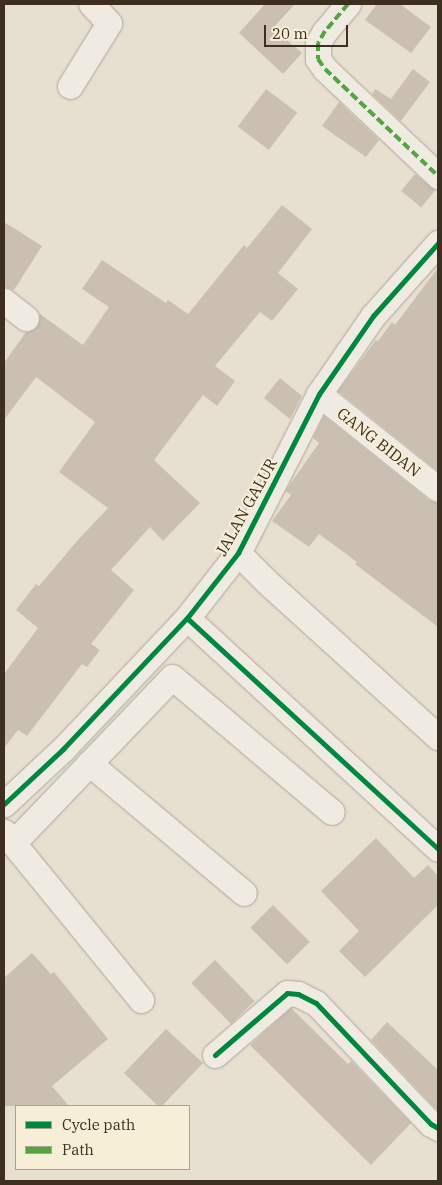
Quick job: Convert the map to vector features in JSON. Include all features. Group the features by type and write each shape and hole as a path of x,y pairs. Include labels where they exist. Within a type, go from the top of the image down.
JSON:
{"street":[{"path":"70,86 115,13 90,4"},
{"path":"348,4 325,31 318,43 318,59 325,69 438,176"},
{"name":"JALAN GALUR","path":"4,804 63,749 187,618 238,552 319,394 372,316 438,242"},
{"path":"4,301 26,318"},
{"name":"GANG BIDAN","path":"319,394 438,489"},
{"path":"238,552 267,582 438,737"},
{"path":"187,618 438,849"},
{"path":"141,1000 9,837 89,763 172,677 332,812"},
{"path":"89,763 244,893"},
{"path":"215,1055 287,993 298,994 316,1003 431,1124 438,1128"}],"building":[{"path":"265,4 295,4 273,28 302,53 283,74 239,33"},
{"path":"377,4 400,4 431,27 411,53 365,20"},
{"path":"413,69 430,82 401,121 372,94 375,89 391,99"},
{"path":"266,89 297,112 269,150 238,127"},
{"path":"339,102 379,140 366,157 322,126"},
{"path":"415,174 435,190 421,207 401,191"},
{"path":"282,205 312,229 278,273 298,289 272,321 260,312 215,366 235,381 217,406 203,395 154,460 200,503 163,541 150,527 111,570 134,590 91,644 100,650 87,667 82,664 27,736 18,730 4,748 4,674 38,628 16,610 36,584 39,586 108,508 59,472 95,422 36,377 4,420 4,363 26,332 38,326 40,314 83,345 109,307 82,289 102,260 166,303 168,300 188,314 244,245 247,248"},
{"path":"4,222 42,246 14,290 4,287"},
{"path":"438,268 438,471 338,391 376,340 378,341 392,322 395,325"},
{"path":"280,378 302,396 290,419 264,398"},
{"path":"324,416 429,500 438,503 438,627 319,534 309,547 272,521 291,495 286,491 288,487 319,443 313,438"},
{"path":"376,838 414,878 428,865 438,876 438,905 365,977 339,951 359,931 321,891"},
{"path":"273,905 310,942 287,964 250,928"},
{"path":"32,953 51,974 54,972 108,1039 52,1086 68,1105 4,1106 4,978"},
{"path":"215,960 255,1001 231,1024 191,983"},
{"path":"291,1008 348,1064 351,1061 411,1123 371,1165 250,1045"},
{"path":"387,1022 438,1070 438,1111 371,1040"},
{"path":"166,1029 203,1063 163,1105 157,1105 124,1073"}],"marked path":[{"path":"348,4 325,31 318,43 318,59 325,69 438,176"}],"cycle path":[{"path":"4,804 63,749 187,618 238,553 319,394 373,316 438,243"},
{"path":"187,618 438,849"},
{"path":"215,1055 287,993 298,994 316,1003 431,1124 438,1128"}]}
